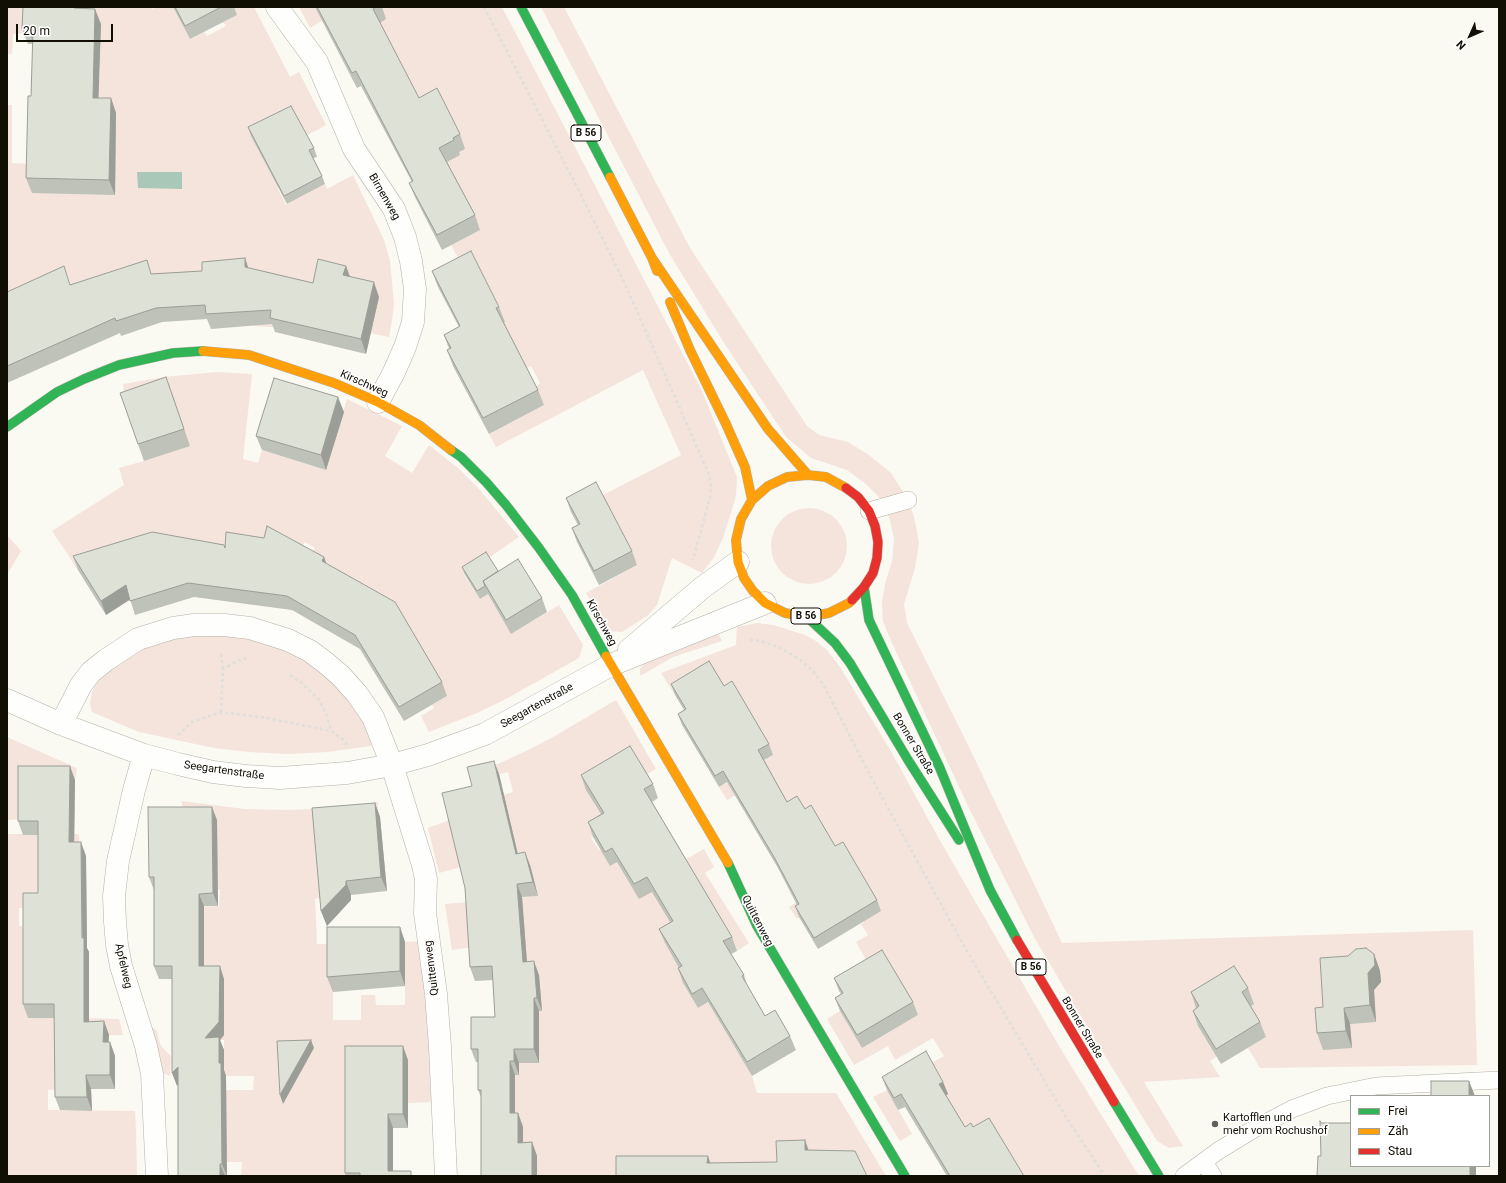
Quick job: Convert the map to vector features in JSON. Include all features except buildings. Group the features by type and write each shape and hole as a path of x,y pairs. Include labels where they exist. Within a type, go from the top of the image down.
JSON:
{"main road":[{"name":"B 56","path":"521,7 652,258 690,350 745,466 752,500"},
{"name":"B 56","path":"652,258 768,429 808,475"},
{"name":"Kirschweg","path":"7,427 57,392 84,379 119,365 173,353 202,351 249,355 334,383 378,402 419,425 461,457 486,482 539,548 572,595 611,665"},
{"name":"B 56","path":"808,475 826,477 843,485 858,496 869,511 875,526 878,542 877,558 872,573 864,587 849,603 829,613 807,617 785,613 765,603 753,591 738,562 736,540 741,519 752,500 768,486 787,477 808,475"},
{"name":"Bonner Straße","path":"864,587 869,620 939,766 990,890"},
{"name":"Bonner Straße","path":"807,617 835,643 850,663 908,760 990,890 1025,956 1159,1176"},
{"name":"Quittenweg","path":"611,665 725,856 757,926 905,1176"}],"street":[{"name":"Birnenweg","path":"278,7 317,62 347,136 394,209 410,255 415,289 413,322 402,353 378,402"},
{"name":"Seegartenstraße","path":"611,665 686,604 703,587 738,562"},
{"name":"Seegartenstraße","path":"7,700 61,724 144,755 214,772 280,778 347,773 392,765 434,753 485,734 611,665 765,603"},
{"path":"61,724 75,696 91,672 106,660 138,640 173,628 194,625 224,625 250,628 288,640 310,651 342,676 373,717 392,765"},
{"name":"Apfelweg","path":"144,755 134,790 118,861 114,896 117,945 121,966 146,1046 152,1074 157,1176"},
{"name":"Quittenweg","path":"392,765 426,879 426,913 440,1047 446,1176"}],"lane":[{"path":"869,511 908,500"},
{"path":"1184,1176 1208,1169 1237,1139 1270,1120 1327,1096 1376,1086 1499,1080"}],"path":[{"path":"222,712 223,669 239,660 252,657"},
{"path":"286,671 302,683 319,700 327,716 331,731"},
{"path":"176,739 179,734 192,722 222,712 266,718 331,731 344,740 347,747"}],"shaded area":[{"path":"7,7 29,7 28,33 13,34 12,54 7,54"},
{"path":"80,7 151,7 152,9 156,7 173,7 190,39 204,32 207,36 226,26 223,22 237,15 233,7 254,7 290,77 299,72 326,125 306,136 294,114 316,167 277,187 286,205 325,184 327,189 353,175 384,240 390,261 394,304 389,337 370,333 254,326 250,273 76,299 67,274 7,309 7,105 12,105 12,163 32,164 89,146 116,146 116,113 79,112 99,83 101,24 80,23"},
{"path":"299,7 345,7 310,28"},
{"path":"380,7 502,7 702,391 737,477 736,496 723,538 714,557 702,573 672,558 657,605 647,616 622,632 608,631 586,593 637,565 601,496 681,455 643,370 496,447 489,434 544,405 535,387 540,383 531,366 525,369 451,245 480,230 453,178 424,113 378,24"},
{"path":"541,7 564,7 690,248 807,426 819,435 848,442 869,455 891,473 908,500 914,517 919,543 915,568 904,604 907,623 970,749 1062,943 1473,930 1477,1065 1260,1068 1248,1048 1266,1037 1248,1007 1254,1003 1235,972 1219,1055 1210,1061 1220,1077 1144,1082 1183,1146 1169,1148 1157,1141 1034,937 968,806 891,641 883,621 882,603 885,584 892,561 894,539 890,520 884,506 879,497 866,484 847,470 811,458 786,437 724,343 669,253"},
{"path":"137,172 182,172 182,189 138,188"},
{"path":"217,372 252,374 243,459 258,463 262,450 326,470 347,399 402,426 385,456 412,473 429,445 458,468 479,489 519,537 464,575 480,599 488,594 511,634 559,605 583,645 579,658 504,700 477,713 429,732 421,716 434,708 432,705 447,696 308,559 315,548 305,542 302,547 270,552 219,545 120,564 88,585 52,531 124,485 119,468 144,461 126,409 123,384 165,377"},
{"path":"809,508 824,511 836,519 844,531 847,546 844,561 836,573 824,581 809,584 794,581 782,573 774,561 771,546 774,531 782,519 794,511"},
{"path":"7,535 21,551 7,575"},
{"path":"757,623 773,625 805,635 816,641 827,650 840,667 892,753 939,839 1059,1046 1139,1176 1017,1176 961,1144 944,1097 948,1094 926,1066 944,1056 933,1038 895,1060 888,1046 854,1065 827,1019 840,1011 862,1048 918,1015 870,967 856,942 868,935 861,924 864,922 852,902 799,917 797,919 789,907 841,876 801,808 757,833 753,826 787,805 775,785 741,806 736,795 727,800 719,787 773,755 675,695 661,673 736,645 737,627"},
{"path":"718,633 722,641 673,657 640,676 640,669 646,661"},
{"path":"234,635 288,651 310,663 341,690 360,715 371,738 371,746 327,752 288,754 248,752 214,748 139,732 92,712 90,703 92,692 104,673 138,651 164,641 188,636"},
{"path":"616,700 656,769 644,776 609,827 591,838 599,850 630,855 657,899 683,861 704,849 714,867 705,873 749,943 737,951 715,913 665,943 687,981 683,983 698,1008 708,1002 752,1076 757,1093 836,1093 886,1176 537,1176 523,1156 515,1127 515,1075 519,1075 519,1063 539,1063 538,1011 542,1011 472,947 452,950 445,904 538,896 530,866 521,868 503,795 513,792 508,772 472,781 485,770 553,737"},
{"path":"7,737 77,768 75,780 23,780 23,819 8,820 8,834 79,834 80,856 43,907 19,908 19,926 33,927 71,1018 119,1019 123,1035 68,1036 60,1089 48,1090 48,1110 135,1111 137,1176 7,1176"},
{"path":"182,801 245,809 287,810 340,808 378,802 377,818 324,897 315,899 317,944 333,944 333,1020 361,1020 361,995 375,995 376,1005 405,1005 405,942 421,941 429,1004 432,1102 408,1103 350,1176 241,1176 242,1162 227,1162 226,1090 253,1090 254,1076 221,1076 224,1062 224,1040 221,1040 221,1027 180,907 219,906 220,889 210,889 182,820"},
{"path":"450,820 461,867 439,873 428,828"},
{"path":"152,1027 157,1031 161,1046 171,1056 170,1076 162,1073"},
{"path":"887,1090 912,1134 900,1141 873,1097"}],"traffic: fast":[{"path":"521,7 610,177"},
{"path":"7,427 57,392 119,365 173,353 203,351"},
{"path":"451,450 461,457 486,482 539,548 572,595 606,656"},
{"path":"864,587 869,620 939,766 990,890 1017,940"},
{"path":"807,617 835,643 850,663 908,760 959,840"},
{"path":"728,863 757,926 905,1176"},
{"path":"1114,1102 1159,1176"}],"traffic: slow":[{"path":"610,177 652,258 657,271"},
{"path":"652,258 768,429 808,475 826,477 846,488"},
{"path":"670,302 690,350 745,467 752,500"},
{"path":"203,351 249,355 334,383 378,402 419,425 451,450"},
{"path":"808,475 787,477 768,486 752,500 741,519 736,540 738,562 744,578 753,591 765,603 785,613 807,617 829,613 852,600"},
{"path":"606,656 728,863"}],"traffic: jam":[{"path":"846,488 858,497 869,511 875,526 878,542 877,558 873,573 864,587 852,600"},
{"path":"1017,940 1114,1102"}],"place":[{"name":"Kartofflen und mehr vom Rochushof","path":"1215,1124"}]}
